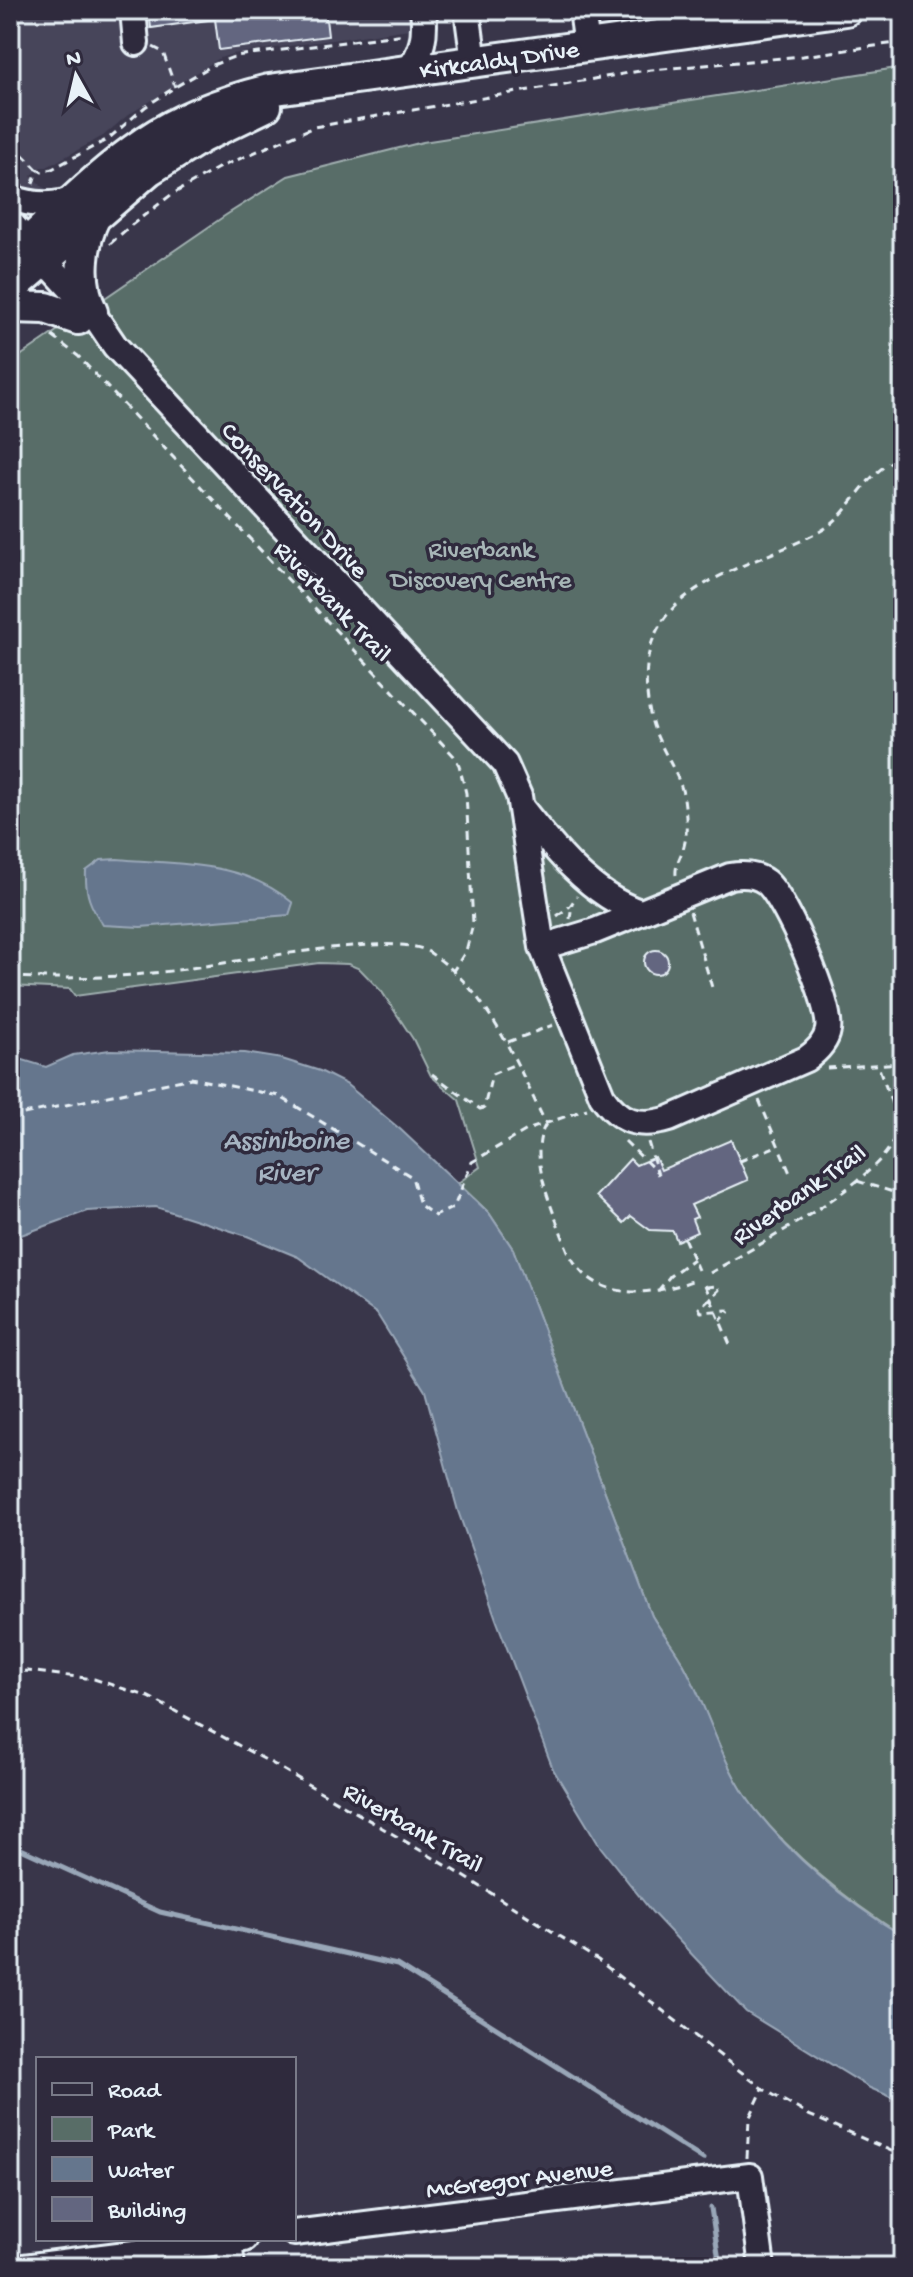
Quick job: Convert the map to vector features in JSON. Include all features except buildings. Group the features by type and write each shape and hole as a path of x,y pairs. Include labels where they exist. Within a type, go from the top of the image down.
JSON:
{"main road":[{"name":"Kirkcaldy Drive","path":"20,256 88,205 144,142 214,105 269,90 587,46 706,20 846,10"},
{"path":"10,307 46,308 85,316 83,257 88,205"}],"street":[{"path":"133,10 136,43"},
{"path":"407,71 420,53 423,10"},
{"path":"467,10 474,62"},
{"path":"582,10 587,46"},
{"path":"10,197 29,203 88,205"},
{"name":"Conservation Drive","path":"20,256 115,346 505,764 521,807 540,940 569,1018 608,1105 625,1120 645,1124 679,1115 806,1059 825,1040 829,1019 826,1005 783,905 767,882 750,875 730,876 582,936 540,940"},
{"path":"521,807 558,853 591,883 615,902 640,912"},
{"path":"750,2176 762,2267"},
{"name":"McGregor Avenue","path":"296,2233 750,2176"},
{"path":"24,2267 228,2241"},
{"path":"232,2267 236,2241"}],"path":[{"path":"105,250 171,195 218,168 314,127 640,71 803,56 903,42"},
{"path":"163,52 175,87"},
{"path":"10,151 18,150 37,169"},
{"name":"Riverbank Trail","path":"48,335 59,339 78,356 454,756 466,793 473,924 466,951 453,971"},
{"path":"679,885 675,870 686,838 684,800 655,734 648,696 649,650 657,629 674,606 698,586 825,528 870,476 890,461 903,456"},
{"path":"540,940 579,892 591,883"},
{"path":"687,903 713,991"},
{"path":"10,977 146,974 336,948 391,944 424,949 453,971 508,1042 546,1124 539,1140 539,1160 571,1258 581,1271 609,1288 650,1293 692,1281"},
{"path":"508,1042 569,1018"},
{"path":"432,1074 480,1109 484,1108 492,1074 518,1063"},
{"path":"822,1069 903,1063"},
{"name":"Riverbank Trail","path":"710,1273 857,1181 888,1152 896,1125 878,1065"},
{"path":"10,1117 191,1078 279,1096 412,1177 420,1205 435,1216 454,1207 472,1162 527,1130 592,1107"},
{"name":"Riverbank Trail","path":"756,1093 790,1173"},
{"path":"888,1152 903,1129"},
{"path":"620,1135 658,1174 648,1138"},
{"path":"740,1161 779,1145"},
{"path":"857,1181 903,1195"},
{"path":"684,1240 698,1270"},
{"path":"658,1291 670,1276 693,1259"},
{"path":"720,1321 728,1310 716,1311 701,1312 699,1308 710,1298 719,1290 718,1286 705,1286 710,1298 716,1311 720,1321 731,1347"},
{"name":"Riverbank Trail","path":"10,1672 27,1671 94,1679 149,1697 275,1765 454,1870 598,1960 763,2089 809,2115 903,2156"},
{"path":"750,2176 746,2151 749,2119 763,2089"}],"shaded area":[{"path":"10,10 436,10 438,25 220,58 128,115 103,136 47,167 41,167 31,176 50,193 10,229"}],"green space":[{"name":"Riverbank Discovery Centre","path":"903,67 903,1936 862,1909 805,1862 755,1809 734,1776 685,1667 652,1616 513,1249 489,1213 458,1183 480,1167 459,1100 431,1076 413,1039 382,992 360,969 348,964 319,963 75,996 70,989 10,986 10,363 288,176 423,142"}],"water":[{"path":"101,860 187,864 231,872 273,889 293,903 289,915 141,927 103,925 89,900 86,871"},
{"name":"Assiniboine River","path":"110,1050 245,1053 282,1059 320,1071 346,1084 401,1130 489,1213 513,1249 652,1616 685,1667 734,1776 755,1809 787,1846 843,1895 903,1936 903,2102 870,2088 746,2012 652,1912 599,1845 553,1769 458,1511 425,1391 377,1314 298,1257 247,1236 156,1207 87,1211 10,1239 10,1056 46,1067 73,1055"}],"waterway":[{"path":"10,1844 160,1912 397,1965 703,2159"},
{"path":"711,2208 720,2267"}]}
